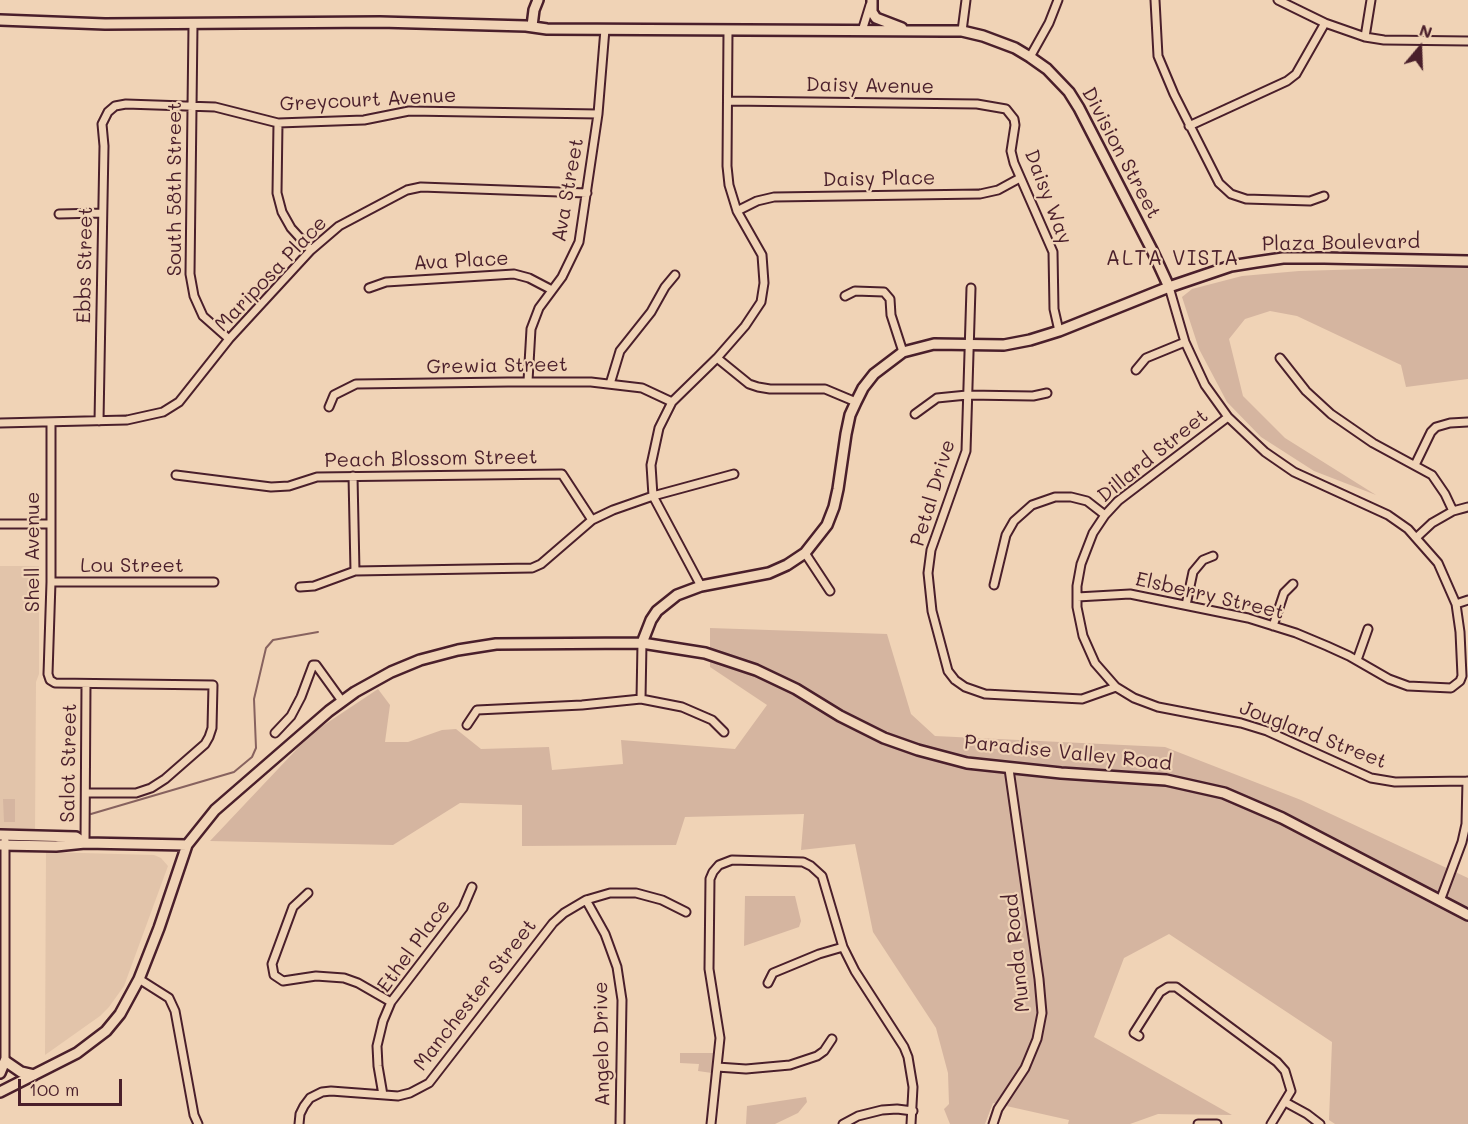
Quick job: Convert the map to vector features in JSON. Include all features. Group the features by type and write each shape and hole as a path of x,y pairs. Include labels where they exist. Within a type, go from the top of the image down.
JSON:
{"main road":[{"path":"532,26 538,0"},
{"path":"872,0 872,12 876,18 910,31"},
{"name":"Division Street","path":"0,20 105,24 380,22 532,26 547,29 962,31 1015,48 1047,69 1069,92 1169,287"},
{"name":"Plaza Boulevard","path":"805,553 826,525 834,507 848,425 856,402 874,374 903,352 934,344 1004,345 1030,340 1231,266 1283,258 1468,261"},
{"path":"642,643 651,620 677,595 701,586 754,578 787,565 805,553"},
{"name":"Paradise Valley Road","path":"187,845 215,810 342,701 391,672 420,660 458,650 495,644 642,643 705,653 736,662 796,689 840,716 884,738 918,750 957,760 1009,769 1166,780 1224,793 1282,818 1468,915"},
{"path":"0,1092 77,1053 99,1036 120,1014 139,979 187,845 85,843 56,846 3,840"},
{"path":"0,1073 5,1061 21,1072 34,1075"}],"street":[{"path":"862,31 872,0"},
{"path":"962,31 966,0"},
{"path":"1030,57 1058,0"},
{"path":"1155,0 1158,56 1219,183 1236,196 1251,200 1310,201 1324,196"},
{"path":"1278,0 1325,23 1365,36 1384,40 1468,41"},
{"path":"1365,36 1371,0"},
{"path":"1190,126 1296,75 1325,23"},
{"name":"South 58th Street","path":"193,25 189,274 194,296 203,316 229,339"},
{"name":"Ava Street","path":"528,381 531,328 539,308 572,261 579,242 598,114 605,29"},
{"path":"701,586 653,496 651,465 659,428 672,402 717,358 745,326 761,302 764,283 762,255 737,211 729,185 727,166 728,31"},
{"name":"Daisy Avenue","path":"728,101 977,104 996,106 1009,112"},
{"name":"Greycourt Avenue","path":"108,112 116,106 126,105 215,107 278,123 364,120 409,111 598,114"},
{"name":"Ebbs Street","path":"99,421 104,146 102,124 108,112"},
{"name":"Daisy Way","path":"1009,112 1015,125 1011,151 1020,178 1053,252 1054,309 1059,331"},
{"path":"278,123 277,193 279,202 291,228 311,250"},
{"name":"Daisy Place","path":"737,211 757,201 774,197 980,194 998,190 1020,178"},
{"name":"Mariposa Place","path":"0,423 127,420 163,412 178,402 229,339 311,250 339,226 407,190 421,187 587,193"},
{"path":"59,214 101,213"},
{"name":"Ava Place","path":"369,288 386,282 514,274 529,278 552,290"},
{"path":"610,384 620,351 651,312 675,274"},
{"name":"Division Street","path":"1169,287 1185,342 1205,385 1228,417 1265,452 1294,472 1388,515 1417,537 1438,563 1456,604 1462,676"},
{"name":"Petal Drive","path":"971,288 966,451 931,550 928,573 932,611 948,670 965,687 984,694 1082,699 1116,687"},
{"path":"845,296 855,291 884,292 890,299 891,315 903,352"},
{"path":"1136,370 1146,358 1185,342"},
{"path":"717,358 749,384 758,387 770,389 825,388 856,402"},
{"path":"1280,358 1305,391 1331,414 1373,443 1432,475 1453,511"},
{"name":"Grewia Street","path":"329,407 334,395 356,384 528,381 591,382 642,388 672,402"},
{"path":"915,414 937,398 966,394 1033,396 1047,393"},
{"name":"Dillard Street","path":"1116,687 1095,663 1086,646 1078,617 1078,575 1084,553 1093,533 1119,501 1228,417"},
{"path":"1415,465 1431,432 1437,427 1450,423 1468,422"},
{"name":"Shell Avenue","path":"51,423 51,582 48,674 50,681 55,683 86,684"},
{"name":"Peach Blossom Street","path":"176,475 270,487 289,486 317,477 562,474 592,520"},
{"path":"300,587 314,586 355,571 532,568 541,564 592,520 613,510 653,496 734,474"},
{"path":"354,476 355,571"},
{"path":"994,585 1006,535 1014,521 1032,505 1055,497 1071,497 1087,501 1106,515"},
{"path":"1417,537 1432,523 1453,511 1468,507"},
{"path":"0,524 50,524"},
{"path":"805,553 830,591"},
{"path":"1186,605 1193,572 1203,560 1213,556"},
{"name":"Lou Street","path":"51,582 214,582"},
{"path":"1273,626 1284,593 1293,584"},
{"name":"Elsberry Street","path":"1077,597 1131,594 1237,615 1296,633 1408,686 1451,688 1460,681 1462,676"},
{"path":"1456,604 1468,600"},
{"path":"1357,660 1368,629"},
{"path":"641,699 642,643"},
{"path":"275,733 291,716 313,665 316,665 342,701"},
{"path":"86,684 213,685 212,728 209,737 205,744 165,779 151,788 136,793 86,793"},
{"name":"Salot Street","path":"85,843 86,684"},
{"name":"Jouglard Street","path":"1116,687 1129,696 1149,704 1241,723 1267,731 1371,778 1395,782 1468,781"},
{"path":"467,725 477,710 582,705 641,699 682,706 712,720 724,732"},
{"name":"Munda Road","path":"993,1124 998,1109 1025,1068 1037,1039 1042,1013 1040,979 1009,769"},
{"path":"1440,901 1462,842 1466,824 1468,781"},
{"path":"3,840 5,1061"},
{"path":"711,1124 720,1038 709,969 710,879 715,868 723,862 732,860 803,862 822,876 843,947 855,971 904,1047 910,1064 913,1087 911,1124"},
{"name":"Ethel Place","path":"383,1095 377,1046 383,1021 391,1002 463,908 472,887"},
{"path":"308,893 293,907 272,964 274,975 283,981 316,976 344,978 358,982 391,1002"},
{"name":"Manchester Street","path":"299,1124 304,1106 310,1098 322,1092 398,1096 410,1093 429,1083 553,923 564,913 586,900 610,893 636,893 662,900 686,912"},
{"name":"Angelo Drive","path":"586,900 606,934 617,967 622,1000 620,1124"},
{"path":"768,983 773,973 843,947"},
{"path":"139,979 168,998 175,1011 194,1115 198,1124"},
{"path":"1139,1036 1134,1033 1160,992 1168,987 1176,987 1281,1066 1287,1076 1291,1091 1271,1124"},
{"path":"717,1067 746,1069 790,1065 817,1056 832,1040"},
{"path":"1285,1102 1320,1124"},
{"path":"843,1124 858,1116 882,1110 913,1111"},
{"path":"1198,1124 1217,1124"}],"shaded area":[{"path":"1468,266 1468,379 1406,387 1401,365 1297,316 1270,311 1245,319 1229,339 1243,396 1285,438 1376,495 1314,471 1261,437 1227,402 1199,349 1182,297 1192,289 1242,276 1299,271"},
{"path":"0,566 39,566 35,832 0,831"},
{"path":"710,628 887,634 911,714 935,736 1165,747 1301,800 1468,878 1468,1124 1335,1124 1329,1120 1332,1042 1169,934 1124,958 1094,1037 1232,1115 1158,1114 1130,1124 1068,1124 1069,1120 993,1103 985,1124 950,1124 944,1109 949,1104 948,1073 936,1028 873,932 855,844 801,850 804,814 685,817 676,845 522,846 522,805 460,803 393,845 210,841 312,733 378,689 390,705 385,742 408,742 442,730 456,729 481,749 549,747 552,770 623,764 621,740 735,749 767,705 710,667"},
{"path":"3,799 15,799 15,822 4,822"},
{"path":"46,852 154,855 161,858 168,866 124,986 100,1016 45,1055"},
{"path":"745,896 795,896 801,921 799,927 744,946"},
{"path":"680,1053 713,1053 712,1073 698,1071 699,1064 680,1063"},
{"path":"806,1097 807,1102 798,1113 775,1124 746,1124 747,1106"}],"waterway":[{"path":"91,814 234,772 252,757 256,748 254,699 266,648 273,640 318,632"}],"district":[{"name":"ALTA VISTA","path":"1173,259"}]}
